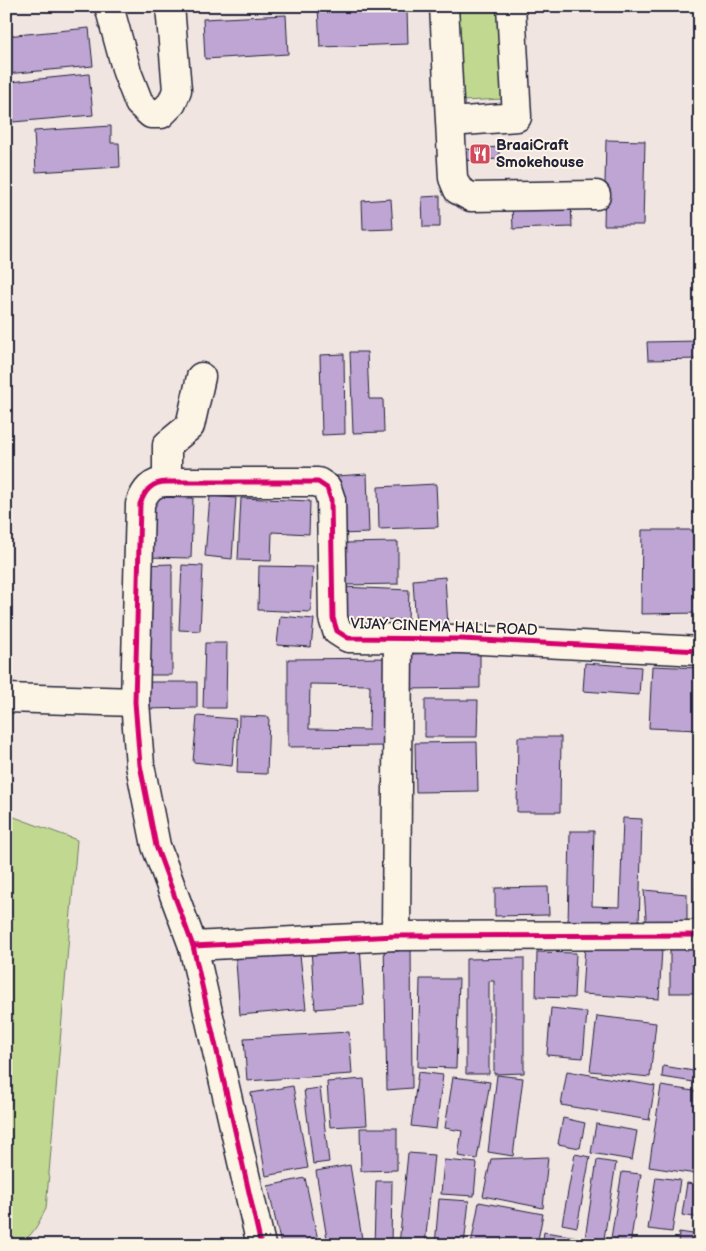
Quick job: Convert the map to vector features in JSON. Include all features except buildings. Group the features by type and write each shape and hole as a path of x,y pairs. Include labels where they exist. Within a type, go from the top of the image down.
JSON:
{"street":[{"path":"109,6 127,72 139,102 151,114 161,114 172,103 177,90 170,6"},
{"path":"444,6 453,178 458,190 471,196 596,195"},
{"path":"451,122 517,117 511,6"},
{"path":"201,377 190,426 167,445 156,485 140,504 135,702 140,765 156,846 193,946 261,1245"},
{"name":"VIJAY CINEMA HALL ROAD","path":"156,485 318,482 327,488 331,500 333,618 337,631 348,638 398,638 700,651"},
{"path":"396,936 398,638"},
{"path":"6,698 135,702"},
{"path":"193,946 396,936 700,935"}],"green space":[{"path":"455,6 498,6 504,99 462,101"},
{"path":"6,814 77,840 46,1209 27,1238 21,1242 6,1245"}],"cycle path":[{"path":"261,1245 193,946 156,846 140,765 135,702 140,504 149,488 161,482 318,482 327,488 331,500 333,618 337,631 348,638 461,639 700,651"},
{"path":"193,946 396,936 700,935"}],"place":[{"name":"BraaiCraft Smokehouse","path":"480,154"}]}
